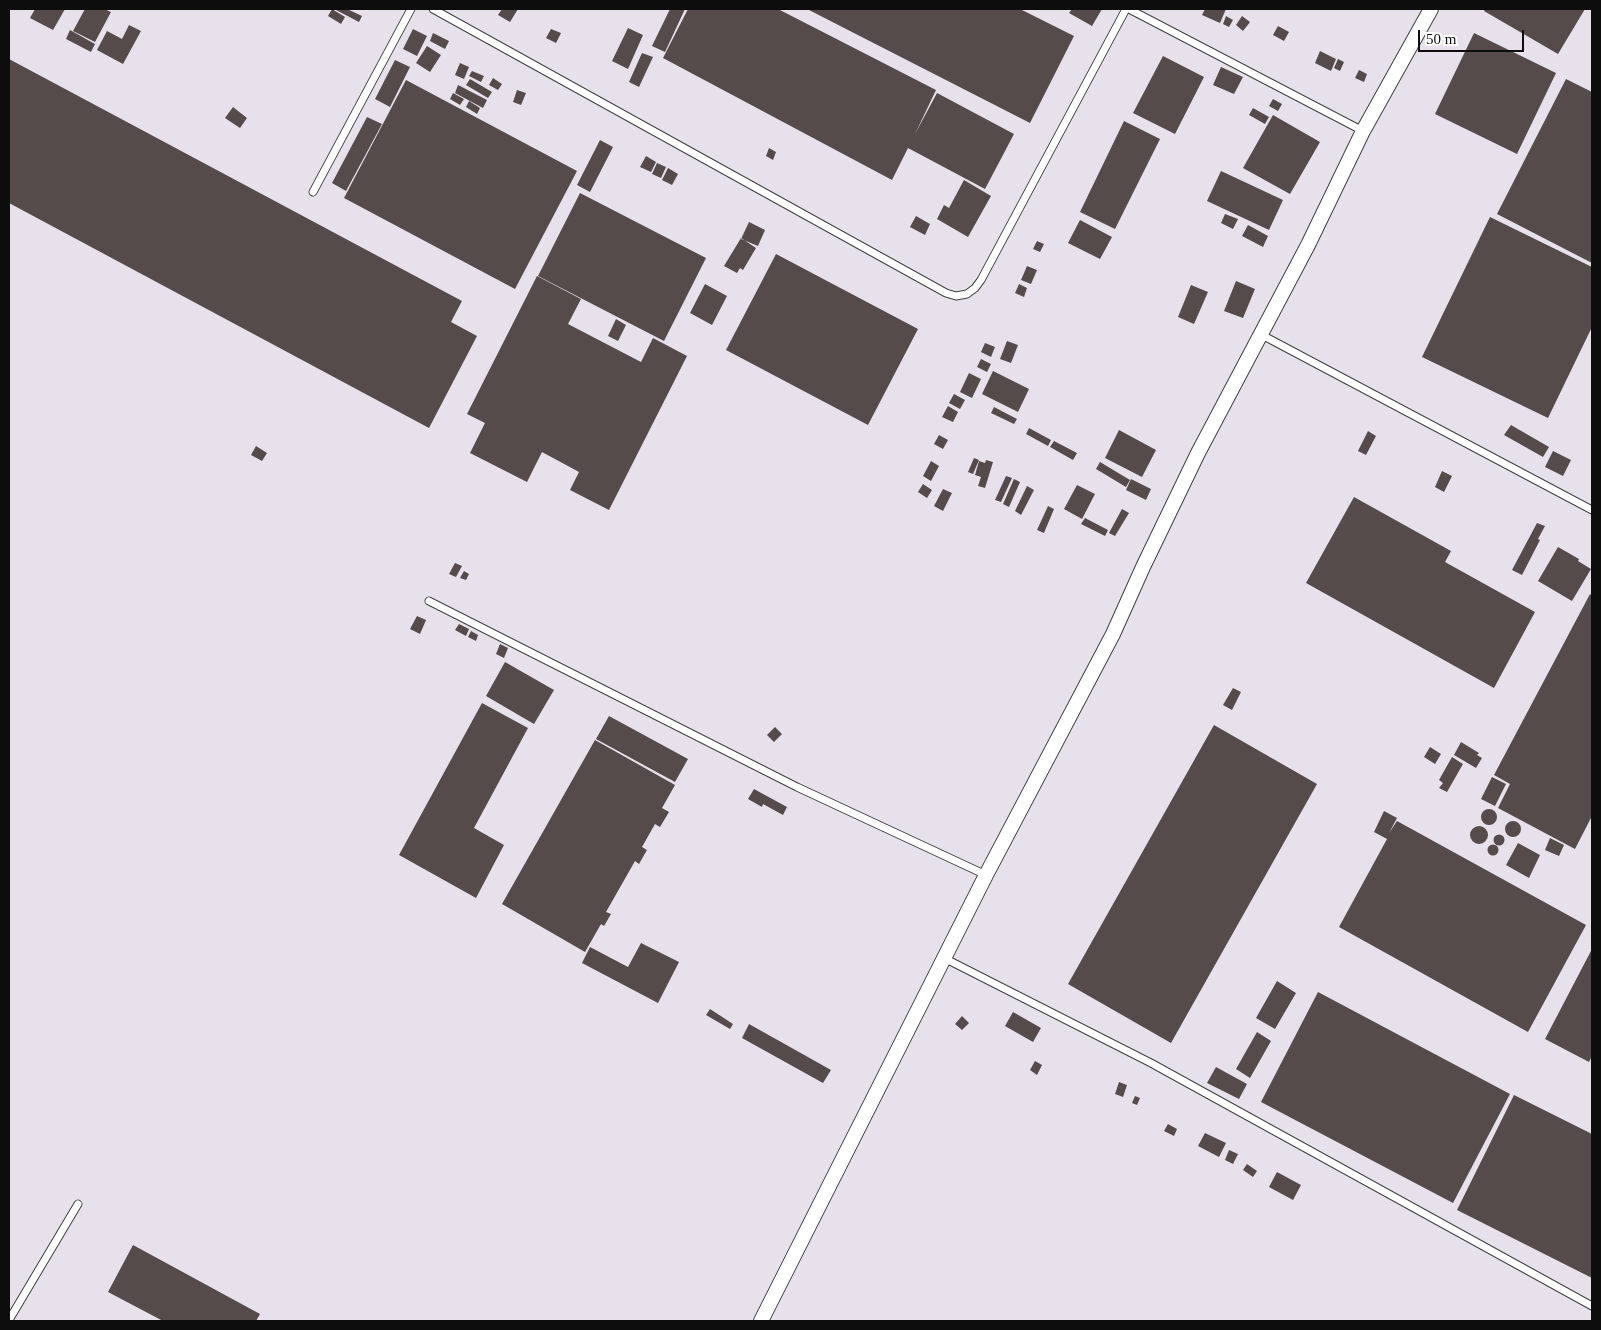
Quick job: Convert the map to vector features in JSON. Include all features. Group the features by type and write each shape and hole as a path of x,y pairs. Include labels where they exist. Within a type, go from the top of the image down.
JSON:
{"street":[{"path":"760,1321 986,875 1113,634 1198,453 1308,245 1363,131 1431,9"}],"lane":[{"path":"314,192 411,9"},
{"path":"433,9 946,293 956,296 967,294 981,280 1128,9 1363,131"},
{"path":"1260,334 1592,510"},
{"path":"429,601 797,787 986,875"},
{"path":"944,958 1151,1063 1592,1306"},
{"path":"9,1320 78,1204"}],"shaded area":[{"path":"9,9 1592,9 1592,1321 9,1321"}],"building":[{"path":"35,9 65,9 53,30 30,18"},
{"path":"85,9 104,9 111,12 95,42 73,31"},
{"path":"332,9 345,17 341,24 328,16"},
{"path":"337,9 347,9 362,16 359,22"},
{"path":"502,9 518,9 510,22 498,15"},
{"path":"670,9 685,9 665,52 652,46"},
{"path":"688,9 778,9 936,90 915,134 937,93 1014,134 985,189 908,148 892,180 663,58"},
{"path":"807,9 1020,9 1074,36 1030,123"},
{"path":"1072,9 1102,9 1092,26 1069,13"},
{"path":"1205,9 1226,9 1220,23 1202,15"},
{"path":"1485,9 1585,9 1558,54 1484,11"},
{"path":"1226,16 1233,20 1229,27 1223,24"},
{"path":"1242,16 1250,22 1243,31 1236,25"},
{"path":"129,25 141,31 123,64 97,50 107,31 122,39"},
{"path":"1278,26 1289,32 1284,41 1273,35"},
{"path":"628,28 643,35 628,69 612,61"},
{"path":"413,29 427,36 417,56 403,49"},
{"path":"551,29 561,33 556,43 546,38"},
{"path":"70,30 95,44 91,52 66,39"},
{"path":"433,33 449,41 445,49 430,41"},
{"path":"1474,33 1556,73 1517,154 1435,114"},
{"path":"427,46 441,55 430,72 416,63"},
{"path":"1320,51 1336,59 1331,71 1315,63"},
{"path":"642,53 653,57 639,87 629,82"},
{"path":"1163,56 1204,77 1175,134 1133,113"},
{"path":"9,59 462,301 451,322 477,336 429,428 9,203"},
{"path":"1338,59 1344,62 1340,71 1334,68"},
{"path":"395,60 410,67 390,107 375,99"},
{"path":"460,63 469,67 464,79 455,75"},
{"path":"1221,67 1243,77 1234,94 1213,85"},
{"path":"1359,70 1367,74 1364,82 1355,78"},
{"path":"472,71 484,76 481,82 469,76"},
{"path":"493,78 502,84 498,90 489,85"},
{"path":"470,79 492,92 488,98 466,85"},
{"path":"1566,79 1592,92 1592,263 1497,214"},
{"path":"406,80 577,171 515,289 344,198"},
{"path":"458,85 487,100 483,108 455,93"},
{"path":"517,90 526,93 521,105 513,102"},
{"path":"453,93 464,99 460,105 450,99"},
{"path":"1273,99 1282,104 1278,111 1269,106"},
{"path":"469,101 480,108 477,114 466,107"},
{"path":"233,107 247,118 240,128 225,118"},
{"path":"1253,108 1269,117 1265,124 1249,115"},
{"path":"1273,115 1320,142 1290,194 1243,168"},
{"path":"367,117 382,124 346,191 332,183"},
{"path":"1124,121 1160,139 1115,229 1080,212"},
{"path":"600,140 613,147 590,192 577,185"},
{"path":"769,148 776,152 773,160 766,156"},
{"path":"646,156 656,162 651,172 640,167"},
{"path":"657,163 666,167 661,178 652,174"},
{"path":"668,168 678,174 672,185 662,180"},
{"path":"1221,171 1283,200 1269,230 1207,201"},
{"path":"964,180 991,196 968,237 937,219 944,205 949,208"},
{"path":"580,193 706,258 664,341 538,276"},
{"path":"1225,214 1238,219 1233,229 1221,223"},
{"path":"916,216 930,224 925,235 910,227"},
{"path":"1490,217 1592,267 1592,327 1548,418 1422,357"},
{"path":"1080,220 1112,237 1100,259 1068,243"},
{"path":"749,222 765,230 758,246 741,239"},
{"path":"1248,225 1268,236 1263,247 1242,236"},
{"path":"741,238 756,248 743,270 740,268 737,273 724,266"},
{"path":"1037,241 1044,244 1040,252 1033,249"},
{"path":"776,254 918,329 868,425 726,350"},
{"path":"1027,266 1037,270 1031,284 1021,280"},
{"path":"537,276 581,299 568,324 641,362 653,338 687,356 609,510 570,490 579,472 542,452 527,482 470,453 485,423 467,414"},
{"path":"1236,281 1255,289 1243,318 1224,311"},
{"path":"705,284 727,296 712,325 690,313"},
{"path":"1019,284 1027,288 1024,297 1015,293"},
{"path":"1191,285 1208,292 1194,324 1178,317"},
{"path":"616,319 626,325 618,341 608,336"},
{"path":"1007,341 1018,345 1011,363 1000,359"},
{"path":"985,343 995,347 991,357 981,352"},
{"path":"981,359 991,364 987,372 977,367"},
{"path":"993,371 1029,389 1018,412 982,394"},
{"path":"969,373 981,379 972,398 960,392"},
{"path":"954,394 965,400 960,409 949,403"},
{"path":"948,406 958,412 953,422 942,417"},
{"path":"994,407 1017,419 1014,424 991,413"},
{"path":"1511,425 1549,447 1543,457 1504,435"},
{"path":"1029,428 1051,440 1048,446 1026,434"},
{"path":"1119,430 1156,450 1142,477 1105,458"},
{"path":"1368,431 1376,436 1366,455 1358,451"},
{"path":"939,435 948,440 943,449 934,444"},
{"path":"1054,441 1077,453 1073,460 1050,447"},
{"path":"256,446 267,453 262,461 251,455"},
{"path":"1553,451 1571,460 1563,476 1545,467"},
{"path":"974,458 979,460 973,474 968,472"},
{"path":"986,460 993,462 985,488 978,486 981,477 975,475 979,461 985,463"},
{"path":"931,461 939,466 931,481 923,476"},
{"path":"1100,462 1130,480 1126,487 1096,469"},
{"path":"1442,471 1452,476 1444,492 1435,487"},
{"path":"1006,476 1012,478 1001,502 995,500"},
{"path":"1014,479 1020,482 1009,507 1003,504"},
{"path":"1131,479 1151,489 1146,500 1126,490"},
{"path":"923,484 932,490 927,498 918,492"},
{"path":"1077,485 1095,494 1082,519 1064,509"},
{"path":"1027,486 1034,490 1021,515 1015,511"},
{"path":"943,489 952,493 943,511 934,506"},
{"path":"1354,497 1451,551 1445,562 1535,612 1494,688 1306,583"},
{"path":"1048,506 1054,509 1044,533 1037,530"},
{"path":"1122,509 1129,513 1115,536 1109,533"},
{"path":"1085,518 1108,530 1105,536 1081,524"},
{"path":"1537,523 1545,526 1522,575 1512,570"},
{"path":"1558,547 1579,559 1578,561 1591,569 1572,601 1538,581"},
{"path":"455,563 462,566 456,577 449,574"},
{"path":"464,571 469,574 466,580 460,578"},
{"path":"1590,594 1592,596 1592,816 1575,849 1498,808 1510,784 1494,775"},
{"path":"417,616 426,620 420,634 410,629"},
{"path":"459,624 469,629 466,636 455,630"},
{"path":"471,631 478,635 476,641 468,637"},
{"path":"500,644 508,648 504,658 496,654"},
{"path":"505,662 554,690 534,724 486,696"},
{"path":"1233,688 1241,692 1232,710 1223,705"},
{"path":"482,703 528,728 474,828 504,845 476,898 399,855"},
{"path":"609,716 688,759 675,782 596,739"},
{"path":"1214,725 1317,784 1171,1043 1068,984"},
{"path":"775,727 782,734 774,742 767,735"},
{"path":"595,740 675,785 662,808 669,812 660,827 655,824 642,847 647,850 639,864 635,861 606,912 611,914 604,926 601,924 585,952 502,904"},
{"path":"1461,742 1479,753 1477,755 1482,758 1476,768 1454,755"},
{"path":"1430,747 1441,754 1435,764 1424,757"},
{"path":"1452,757 1463,764 1447,792 1439,788 1443,783 1439,780"},
{"path":"1492,777 1506,784 1495,806 1481,799"},
{"path":"754,789 787,807 783,815 763,804 762,807 748,799"},
{"path":"1489,809 1495,811 1497,817 1495,823 1489,825 1483,823 1481,817 1483,811"},
{"path":"1384,811 1397,818 1389,833 1397,821 1586,925 1528,1032 1339,927 1387,839 1374,832"},
{"path":"1510,821 1516,821 1521,826 1519,835 1510,837 1505,832 1505,826"},
{"path":"1479,826 1485,829 1488,835 1485,841 1479,844 1473,841 1470,835 1473,829"},
{"path":"1497,835 1501,835 1504,840 1503,844 1497,845 1494,842 1494,838"},
{"path":"1550,838 1564,845 1559,856 1545,850"},
{"path":"1518,843 1540,855 1529,878 1506,865"},
{"path":"1491,845 1495,845 1498,850 1497,854 1491,855 1488,852 1488,848"},
{"path":"641,943 679,962 658,1003 582,963 590,947 628,967"},
{"path":"1592,949 1592,1056 1589,1062 1545,1039"},
{"path":"1277,981 1296,993 1275,1029 1256,1018"},
{"path":"1318,992 1510,1094 1453,1203 1261,1102"},
{"path":"710,1009 733,1024 730,1029 706,1015"},
{"path":"1013,1012 1041,1028 1033,1042 1005,1026"},
{"path":"962,1016 969,1023 962,1030 955,1024"},
{"path":"749,1024 831,1070 823,1083 742,1038"},
{"path":"1257,1032 1271,1041 1250,1078 1236,1069"},
{"path":"1035,1061 1042,1065 1037,1075 1030,1070"},
{"path":"1216,1067 1247,1084 1239,1099 1207,1083"},
{"path":"1119,1082 1127,1085 1123,1097 1115,1094"},
{"path":"1514,1095 1592,1134 1592,1278 1457,1210"},
{"path":"1135,1096 1140,1098 1137,1105 1132,1103"},
{"path":"1168,1124 1177,1129 1174,1136 1164,1131"},
{"path":"1205,1133 1226,1143 1219,1157 1198,1146"},
{"path":"1229,1150 1238,1154 1233,1164 1225,1160"},
{"path":"1247,1164 1257,1171 1253,1177 1243,1170"},
{"path":"1277,1172 1301,1185 1293,1200 1269,1187"},
{"path":"133,1245 260,1314 256,1321 163,1321 108,1292"}]}
